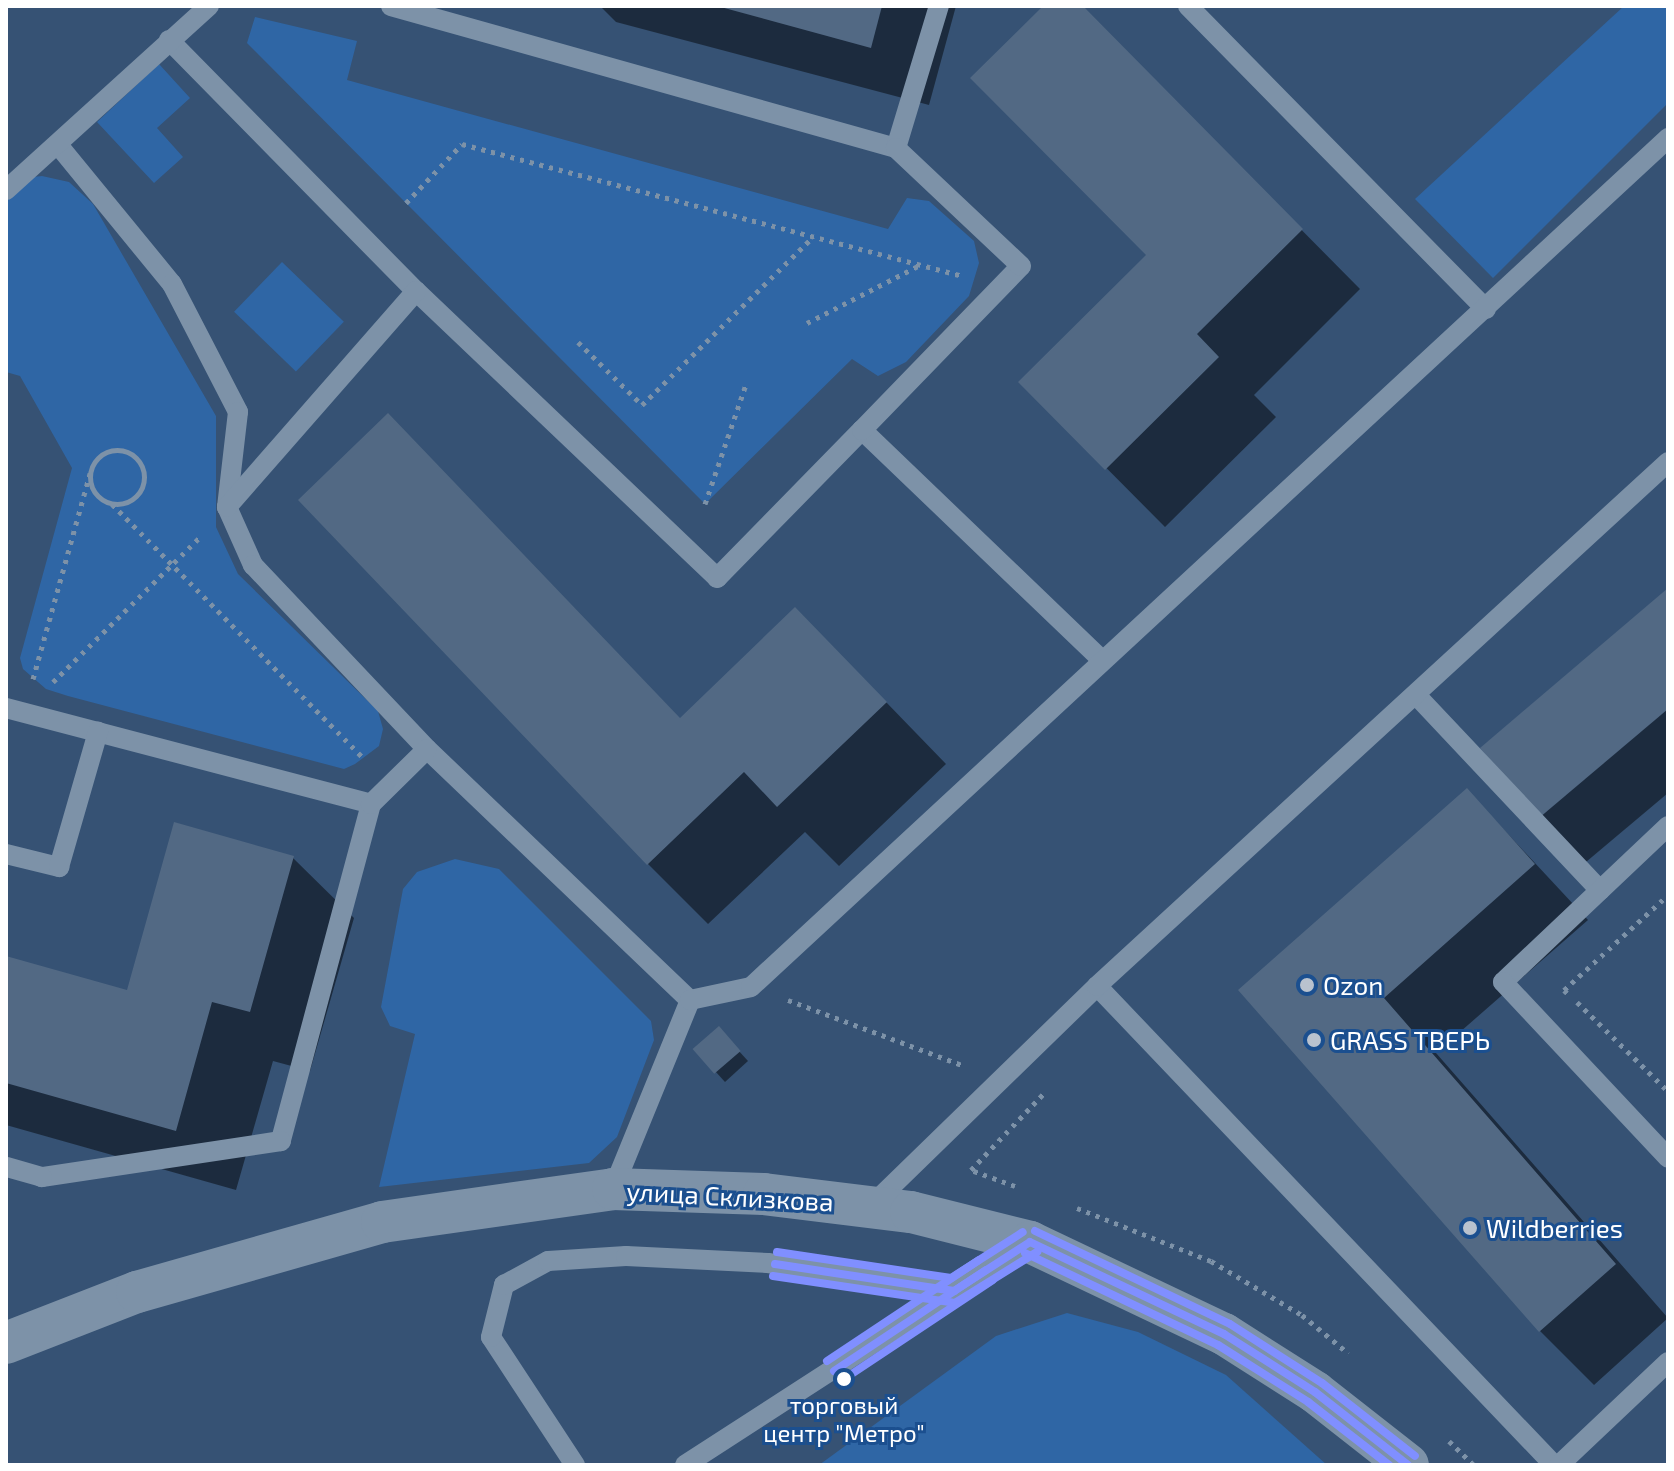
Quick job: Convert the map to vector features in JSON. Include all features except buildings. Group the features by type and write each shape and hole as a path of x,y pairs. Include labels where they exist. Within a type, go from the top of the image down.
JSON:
{"street":[{"name":"улица Склизкова","path":"6,1343 137,1292 299,1243 465,1208 613,1189 726,1191 871,1206 990,1229 1030,1242 1224,1334 1315,1392 1408,1465"}],"lane":[{"path":"6,190 59,146 169,40 209,6"},
{"path":"169,40 416,291 717,578 1021,266 896,148 391,6"},
{"path":"896,148 939,6"},
{"path":"1188,6 1486,309"},
{"path":"690,1000 751,987 1100,658 1486,309 1668,138"},
{"path":"59,146 172,284 238,412 228,508 253,565 427,749 690,1000"},
{"path":"228,508 416,291"},
{"path":"862,430 1100,658"},
{"path":"871,1206 1097,986 1417,696 1668,462"},
{"path":"1417,696 1600,890"},
{"path":"6,708 371,804"},
{"path":"6,854 59,867 98,732"},
{"path":"6,1167 42,1177 281,1141 371,804 427,749"},
{"path":"1668,826 1503,982 1668,1158"},
{"path":"1097,986 1557,1465 1668,1362"},
{"path":"613,1189 690,1000"},
{"path":"685,1465 1030,1242"},
{"path":"575,1465 491,1337 504,1285 548,1261 626,1256 768,1263 954,1291"}],"path":[{"path":"406,203 462,144 974,279 990,299"},
{"path":"578,342 642,405 738,316 814,237"},
{"path":"807,323 921,264"},
{"path":"705,504 746,384"},
{"path":"33,680 91,470 107,451 125,451 139,461 144,479 137,495 112,504"},
{"path":"91,470 96,494 112,504 363,758"},
{"path":"46,689 228,508"},
{"path":"1668,895 1564,990 1668,1091"},
{"path":"751,987 1001,1079"},
{"path":"1025,1189 971,1170 1052,1086"},
{"path":"1065,1204 1211,1261 1302,1315 1359,1362"},
{"path":"1447,1439 1474,1465"}],"shaded area":[{"path":"1624,6 1668,6 1668,103 1493,278 1415,199"},
{"path":"255,17 357,41 347,80 888,229 907,198 929,201 974,241 979,263 969,296 906,362 878,376 852,359 705,504 247,43"},
{"path":"159,64 190,98 157,128 183,157 154,183 97,122"},
{"path":"33,177 69,182 93,204 216,416 216,527 238,574 378,711 383,729 379,746 355,764 344,769 68,696 46,689 23,669 20,658 72,468 20,376 6,372 6,201"},
{"path":"282,262 344,322 296,371 234,312"},
{"path":"455,859 499,869 651,1021 654,1040 617,1137 589,1163 379,1187 415,1034 390,1026 381,1007 403,889 417,872"},
{"path":"1067,1313 1138,1332 1226,1375 1327,1465 819,1465 996,1336"}],"transit line":[{"path":"1035,1231 1230,1324 1322,1383 1415,1456"},
{"path":"777,1252 951,1278 1023,1232"},
{"path":"1030,1242 1224,1334 1315,1392 1408,1465"},
{"path":"775,1264 954,1291 1030,1242"},
{"path":"773,1276 955,1303 1037,1252"},
{"path":"1025,1253 1218,1345 1308,1402 1389,1465"},
{"path":"827,1361 979,1260"},
{"path":"834,1371 986,1270"},
{"path":"841,1381 993,1280"}],"place":[{"name":"Ozon","path":"1307,985"},
{"name":"GRASS ТВЕРЬ","path":"1314,1040"},
{"name":"Wildberries","path":"1470,1228"},
{"name":"торговый центр \"Метро\"","path":"844,1379"}]}
